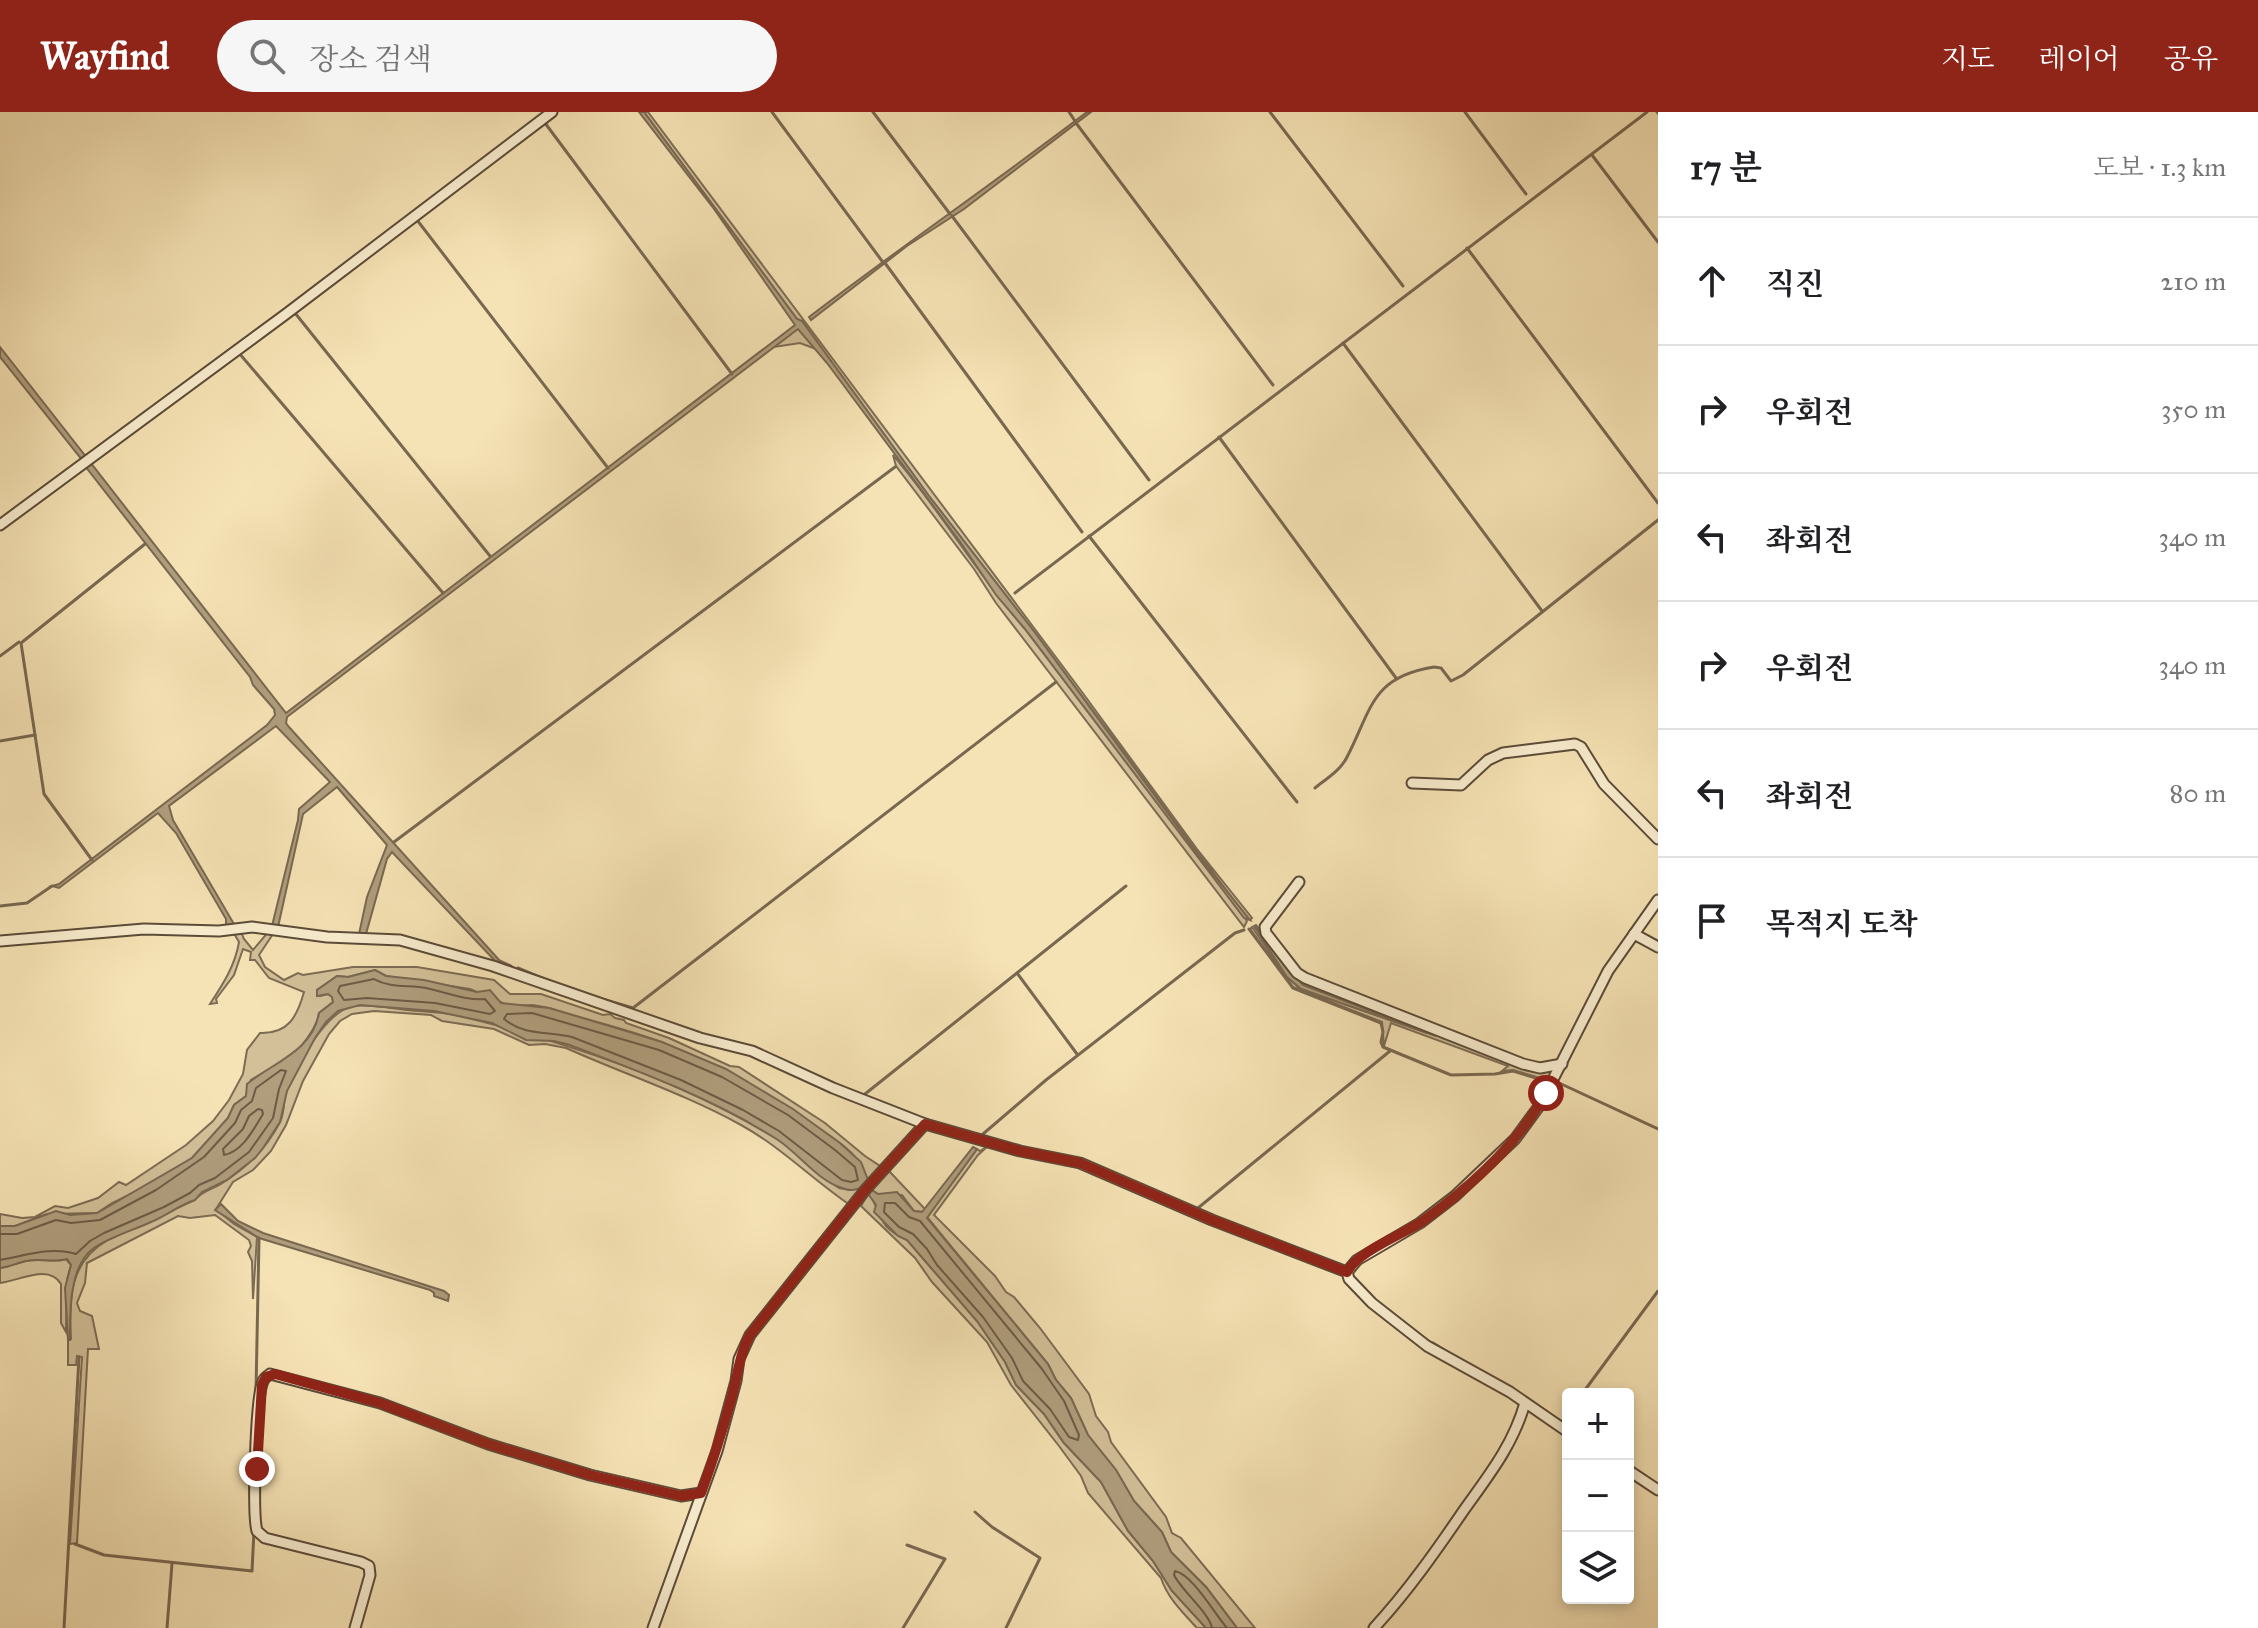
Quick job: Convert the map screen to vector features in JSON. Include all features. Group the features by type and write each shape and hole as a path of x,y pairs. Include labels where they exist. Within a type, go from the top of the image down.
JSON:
{"street":[{"path":"0,525 552,112"},
{"path":"1412,783 1461,785 1488,760 1503,753 1575,744 1581,747 1604,784 1658,839"},
{"path":"1299,882 1265,927 1266,933 1297,973 1335,991 1523,1064 1540,1068 1562,1064"},
{"path":"1347,1272 1357,1260 1438,1209 1502,1153 1530,1120 1608,971 1658,900"},
{"path":"0,941 144,929 219,931 252,927 327,937 400,940 493,966 687,1033 752,1051 833,1088 925,1124 1020,1151 1080,1163 1212,1220 1347,1272"},
{"path":"1634,934 1658,947"},
{"path":"653,1628 721,1437 739,1359 750,1335 866,1189 925,1124"},
{"path":"1347,1272 1349,1279 1372,1303 1427,1346 1510,1392 1562,1428"},
{"path":"355,1628 370,1575 369,1566 265,1538 257,1531 259,1400 264,1380 270,1374 380,1403 488,1444 590,1475 681,1496 701,1493"},
{"path":"1374,1628 1417,1579 1515,1436 1525,1403"},
{"path":"1634,1474 1658,1490"}],"shaded area":[{"path":"644,112 648,112 1197,849 1252,918 1250,920 929,496"},
{"path":"798,328 816,349 800,343 774,347"},
{"path":"893,455 1247,921 1244,927 996,603 896,466"},
{"path":"1256,925 1298,977 1536,1070 1554,1070 1550,1081 1513,1070 1502,1071 1508,1066 1391,1023 1384,1046 1382,1022 1293,987 1250,929 1252,927 1287,977 1301,989 1427,1033 1302,985"},
{"path":"240,929 253,950 269,931 275,931 259,955 265,967 284,980 298,973 303,975 353,967 417,967 494,980 510,994 541,994 603,1015 610,1014 730,1066 739,1067 825,1123 883,1168 867,1184 854,1156 830,1136 739,1078 661,1042 549,1008 510,1006 470,989 386,976 375,970 348,977 337,976 317,990 320,996 328,994 332,997 333,1002 319,1013 303,1044 296,1053 251,1080 246,1096 234,1105 228,1118 192,1158 97,1213 47,1214 15,1226 0,1226 0,1214 35,1217 55,1206 68,1208 98,1198 119,1182 126,1185 186,1145 213,1121 243,1074 247,1050 260,1033 278,1031 290,1022 304,992 269,978 255,960 250,960 251,952 243,949 234,975 216,999 217,1003 210,1004 235,959 239,942 232,930"},
{"path":"353,1006 456,1015 580,1050 701,1098 739,1118 785,1145 839,1188 863,1188 850,1205 770,1143 741,1125 566,1048 529,1045 494,1029 442,1021 431,1015 374,1011 352,1014 340,1021 329,1034 303,1081 286,1125 271,1151 253,1170 233,1182 216,1209 257,1237 253,1299 249,1240 215,1215 178,1216 87,1263 85,1283 77,1303 80,1311 92,1316 99,1349 88,1349 77,1543 70,1544 82,1357 77,1356 76,1365 68,1365 68,1340 71,1339 70,1309 74,1282 79,1270 85,1259 108,1240 195,1200 247,1165 269,1141 280,1122 286,1092 313,1042 332,1018"},
{"path":"988,1146 934,1215 995,1276 1040,1328 1089,1394 1096,1416 1111,1442 1166,1517 1172,1533 1181,1538 1255,1628 1237,1628 1206,1587 1171,1552 1162,1532 1134,1501 1116,1470 1088,1435 1071,1398 1048,1364 927,1217 977,1149 980,1151"},
{"path":"889,1171 925,1209 923,1212 914,1211 902,1195 878,1194 870,1189"},
{"path":"869,1192 886,1225 907,1240 977,1321 1005,1362 1016,1385 1101,1482 1128,1531 1153,1561 1172,1591 1206,1628 1197,1628 1181,1610 1161,1578 1088,1493 1081,1476 1011,1385 987,1342 932,1282 915,1258 861,1206"},
{"path":"66,1259 71,1265 67,1280 66,1332 61,1323 61,1284 56,1278 41,1274 0,1283 0,1268 31,1260"}],"water":[{"path":"639,112 644,112 1250,920 1244,918 996,595 961,543 827,363 798,329 287,717 289,727 500,961 496,962 392,852 387,859 366,934 359,934 367,897 387,845 337,787 303,814 278,927 272,926 299,809 330,782 276,726 169,806 173,820 234,924 226,926 226,919 176,833 158,813 59,888 52,886 59,884 267,725 275,715 274,709 250,677 85,466 90,462 286,713 795,325 714,209"},
{"path":"1091,112 811,320 809,317"},
{"path":"0,347 87,458 83,461 0,357"},
{"path":"1254,926 1303,985 1436,1036 1301,989 1287,977"},
{"path":"375,970 386,976 424,980 477,992 490,990 501,1003 549,1008 662,1042 726,1069 793,1109 840,1143 861,1162 868,1180 853,1190 833,1184 778,1140 729,1112 650,1076 570,1045 526,1040 492,1023 434,1011 360,1005 338,1011 315,1038 287,1091 280,1122 255,1158 227,1180 202,1192 195,1200 157,1220 107,1240 86,1256 75,1277 68,1340 65,1288 71,1265 67,1259 37,1260 0,1268 0,1226 15,1226 56,1211 70,1215 97,1213 192,1158 228,1118 234,1105 246,1096 247,1084 290,1055 309,1037 319,1013 333,1002 328,994 317,996 317,990 337,976 348,977"},
{"path":"973,1147 977,1149 927,1218 1048,1364 1071,1398 1088,1435 1116,1470 1134,1501 1162,1532 1171,1552 1206,1587 1237,1628 1206,1628 1172,1591 1153,1561 1128,1531 1101,1482 1016,1385 1005,1362 977,1321 907,1240 898,1236 874,1212 876,1205 869,1195 870,1189 878,1194 897,1192 914,1211 922,1212"},
{"path":"221,1204 238,1221 263,1233 444,1291 449,1295 448,1301 434,1296 430,1290 259,1238 215,1210"}],"waterway":[{"path":"772,112 882,261"},
{"path":"873,112 950,214"},
{"path":"1069,112 1075,121"},
{"path":"1270,112 1403,286"},
{"path":"1465,112 1526,194"},
{"path":"1015,593 1647,112"},
{"path":"545,123 732,374"},
{"path":"1076,123 1273,385"},
{"path":"1592,155 1658,242"},
{"path":"952,216 1149,480"},
{"path":"417,220 608,468"},
{"path":"1467,248 1658,503"},
{"path":"885,263 1082,532"},
{"path":"295,313 490,556"},
{"path":"1343,343 1542,611"},
{"path":"239,353 443,593"},
{"path":"1219,437 1396,678"},
{"path":"394,842 895,467"},
{"path":"1315,788 1344,762 1369,710 1385,687 1413,672 1434,667 1441,668 1451,681 1463,675 1658,520"},
{"path":"1089,536 1297,802"},
{"path":"92,860 44,794 21,643 145,544"},
{"path":"0,656 19,642"},
{"path":"585,994 633,1008 1056,682"},
{"path":"0,741 35,735"},
{"path":"0,906 27,903 52,886"},
{"path":"1077,1054 1017,973 1126,886"},
{"path":"1249,929 1293,988 1381,1023 1383,1047 1451,1075 1513,1071 1549,1082"},
{"path":"983,1134 1046,1080 1235,933 1244,930"},
{"path":"500,961 511,966"},
{"path":"518,968 544,979"},
{"path":"865,1094 1017,973"},
{"path":"1198,1208 1390,1051"},
{"path":"1557,1082 1658,1129"},
{"path":"256,1391 259,1238"},
{"path":"1586,1388 1658,1291"},
{"path":"1433,1343 1447,1352"},
{"path":"64,1628 79,1357"},
{"path":"1485,1373 1503,1383"},
{"path":"975,1512 992,1527 1040,1558 1006,1628"},
{"path":"75,1544 104,1555 252,1571 254,1531"},
{"path":"903,1628 945,1559 907,1545"},
{"path":"167,1628 172,1564"}],"route":[{"path":"257,1469 259,1400 264,1380 275,1374 380,1403 488,1444 590,1475 668,1494 690,1496 701,1493 717,1451 739,1359 750,1335 866,1189 925,1124 1020,1151 1080,1163 1212,1220 1347,1272 1357,1260 1420,1223 1472,1181 1515,1139 1546,1093"}]}
